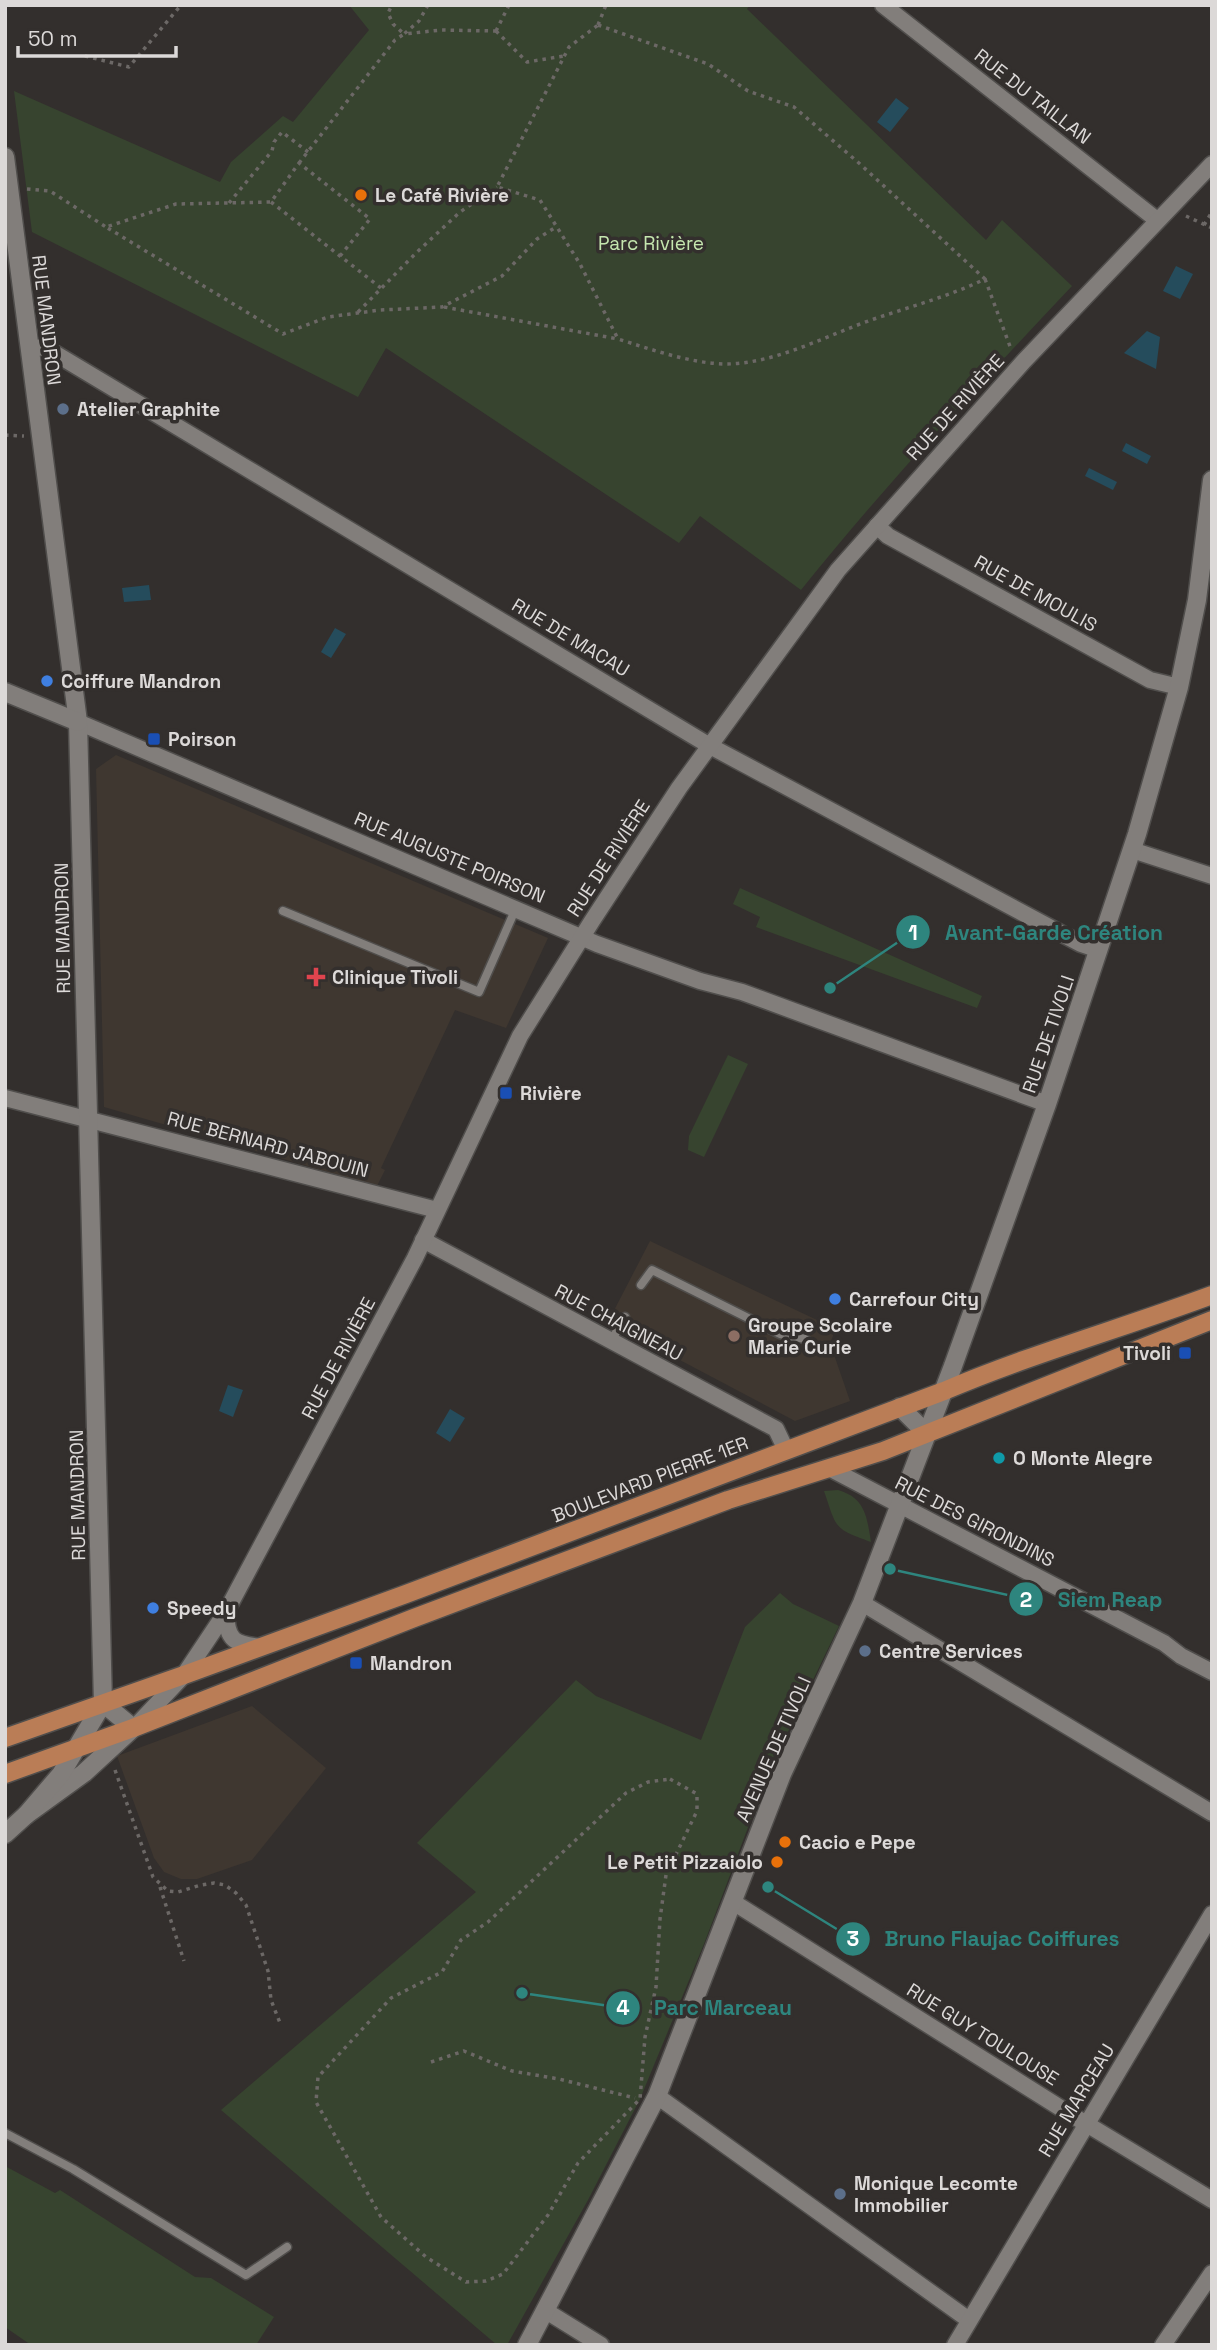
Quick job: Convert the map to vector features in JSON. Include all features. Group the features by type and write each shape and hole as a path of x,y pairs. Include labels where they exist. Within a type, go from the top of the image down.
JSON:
{"main road":[{"name":"BOULEVARD PIERRE 1ER","path":"5,1738 262,1647 944,1391 1004,1366 1212,1294"},
{"path":"5,1774 134,1728 702,1509 883,1451 1212,1320"}],"street":[{"name":"RUE DU TAILLAN","path":"883,5 1157,220"},
{"name":"RUE MANDRON","path":"5,157 12,256 30,349 78,722 103,1703"},
{"name":"RUE DE RIVIÈRE","path":"134,1728 184,1675 226,1612 423,1240 520,1036 679,788 838,570 1024,361 1212,164"},
{"name":"RUE DE MACAU","path":"30,349 43,348 63,358 710,746 1081,944 1099,950"},
{"name":"RUE DE TIVOLI","path":"927,1434 1047,1104 1132,850 1204,602 1212,480"},
{"name":"RUE DE MOULIS","path":"877,526 888,536 1150,680 1179,687"},
{"path":"5,692 78,722"},
{"name":"RUE AUGUSTE POIRSON","path":"78,722 582,937 700,981 742,992 1047,1104"},
{"path":"1132,850 1212,877"},
{"name":"RUE BERNARD JABOUIN","path":"5,1098 437,1210"},
{"name":"RUE CHAIGNEAU","path":"423,1240 776,1429 786,1450"},
{"path":"900,1407 927,1434"},
{"name":"AVENUE DE TIVOLI","path":"527,2345 649,2097 733,1902 782,1774 862,1603 927,1434"},
{"name":"RUE DES GIRONDINS","path":"829,1468 1164,1643 1181,1656 1212,1672"},
{"path":"862,1603 1212,1813"},
{"path":"226,1612 230,1636 247,1645 262,1647"},
{"path":"5,1834 26,1815 84,1773 134,1728 103,1703 61,1774 26,1815"},
{"name":"RUE GUY TOULOUSE","path":"733,1902 1212,2200"},
{"name":"RUE MARCEAU","path":"955,2345 1212,1914"},
{"path":"649,2097 969,2320"},
{"path":"1163,2345 1212,2273"},
{"path":"546,2311 601,2345"}],"lane":[{"path":"283,911 479,992 516,908"},
{"path":"641,1285 652,1270 780,1334 805,1339 816,1347"},
{"path":"611,1341 625,1317"},
{"path":"5,2133 74,2169 246,2275 287,2247"}],"path":[{"path":"85,56 129,67 181,5"},
{"path":"392,5 388,13 393,24 404,34 441,30 496,31 527,62 565,55"},
{"path":"271,202 395,40 419,21 428,5"},
{"path":"496,31 509,5"},
{"path":"357,313 460,212 497,187 569,47 598,25 606,5"},
{"path":"598,25 708,64 748,91 793,107 860,164 985,279 1011,351"},
{"path":"229,203 272,151 274,142 282,132 308,152"},
{"path":"299,163 370,219 340,256"},
{"path":"497,187 540,200 580,264 618,339"},
{"path":"26,189 50,191 283,334 328,317 442,307 618,339 670,356 727,364 774,356 960,291 985,279"},
{"path":"106,227 176,204 271,202 381,288"},
{"path":"1205,225 1212,212"},
{"path":"442,307 502,276 537,239 556,227"},
{"path":"5,435 28,436"},
{"path":"115,1768 153,1877 160,1885 168,1891 178,1892 215,1883 225,1885 246,1905 268,1971 271,2000 280,2023"},
{"path":"670,1779 697,1794 697,1811 666,1875 656,1987 645,2037 649,2097 578,2163 548,2215 503,2274 486,2281 466,2282 426,2257 381,2217 316,2102 318,2077 391,1998 442,1972 461,1940 488,1922 626,1793 648,1782 670,1779"},
{"path":"160,1885 184,1961"},
{"path":"431,2062 464,2051 512,2071 649,2097"}],"shaded area":[{"name":"Clinique Tivoli","path":"116,755 548,938 506,1028 455,1010 381,1168 385,1170 377,1186 104,1107 96,769"},
{"name":"Groupe Scolaire Marie Curie","path":"650,1241 836,1329 830,1343 850,1401 795,1421 608,1322"},
{"path":"252,1706 326,1768 252,1860 197,1879 181,1879 164,1872 154,1858 117,1756"}],"green space":[{"name":"Parc Rivière","path":"349,5 750,5 747,9 986,240 1002,220 1072,286 900,473 801,590 700,516 679,543 386,348 358,397 32,232 14,91 220,182 231,162 283,116 293,122 369,30"},
{"path":"740,888 982,996 977,1008 756,927 760,917 733,904"},
{"path":"728,1055 748,1064 704,1157 688,1150 689,1136"},
{"path":"838,1490 860,1504 866,1517 871,1542 838,1526 824,1491"},
{"path":"780,1593 793,1604 839,1626 770,1769 704,1944 640,2099 588,2200 507,2345 497,2345 221,2110 476,1892 417,1843 576,1680 596,1696 701,1740 745,1627"},
{"path":"5,2166 55,2193 60,2190 195,2277 211,2278 274,2317 256,2345 31,2345 5,2327"}],"water":[{"path":"896,98 909,108 890,132 877,122"},
{"path":"1176,266 1193,274 1180,299 1163,291"},
{"path":"1147,331 1160,337 1156,369 1124,353"},
{"path":"1126,443 1151,456 1147,464 1122,451"},
{"path":"1089,468 1117,482 1113,490 1085,476"},
{"path":"149,585 151,600 124,602 122,588"},
{"path":"335,628 346,634 331,658 321,652"},
{"path":"228,1385 243,1390 233,1417 219,1411"},
{"path":"450,1409 465,1418 450,1442 436,1433"}],"place":[{"name":"Le Café Rivière","path":"361,195"},
{"name":"Atelier Graphite","path":"63,409"},
{"name":"Coiffure Mandron","path":"47,681"},
{"name":"Poirson","path":"154,739"},
{"name":"Clinique Tivoli","path":"316,977"},
{"name":"Avant-Garde Création","path":"830,988"},
{"name":"Rivière","path":"506,1093"},
{"name":"Carrefour City","path":"835,1299"},
{"name":"Groupe Scolaire Marie Curie","path":"734,1336"},
{"name":"Tivoli","path":"1185,1353"},
{"name":"O Monte Alegre","path":"999,1458"},
{"name":"Siem Reap","path":"890,1569"},
{"name":"Speedy","path":"153,1608"},
{"name":"Centre Services","path":"865,1651"},
{"name":"Mandron","path":"356,1663"},
{"name":"Cacio e Pepe","path":"785,1842"},
{"name":"Le Petit Pizzaiolo","path":"777,1862"},
{"name":"Bruno Flaujac Coiffures","path":"768,1887"},
{"name":"Parc Marceau","path":"522,1993"},
{"name":"Monique Lecomte Immobilier","path":"840,2194"}]}
